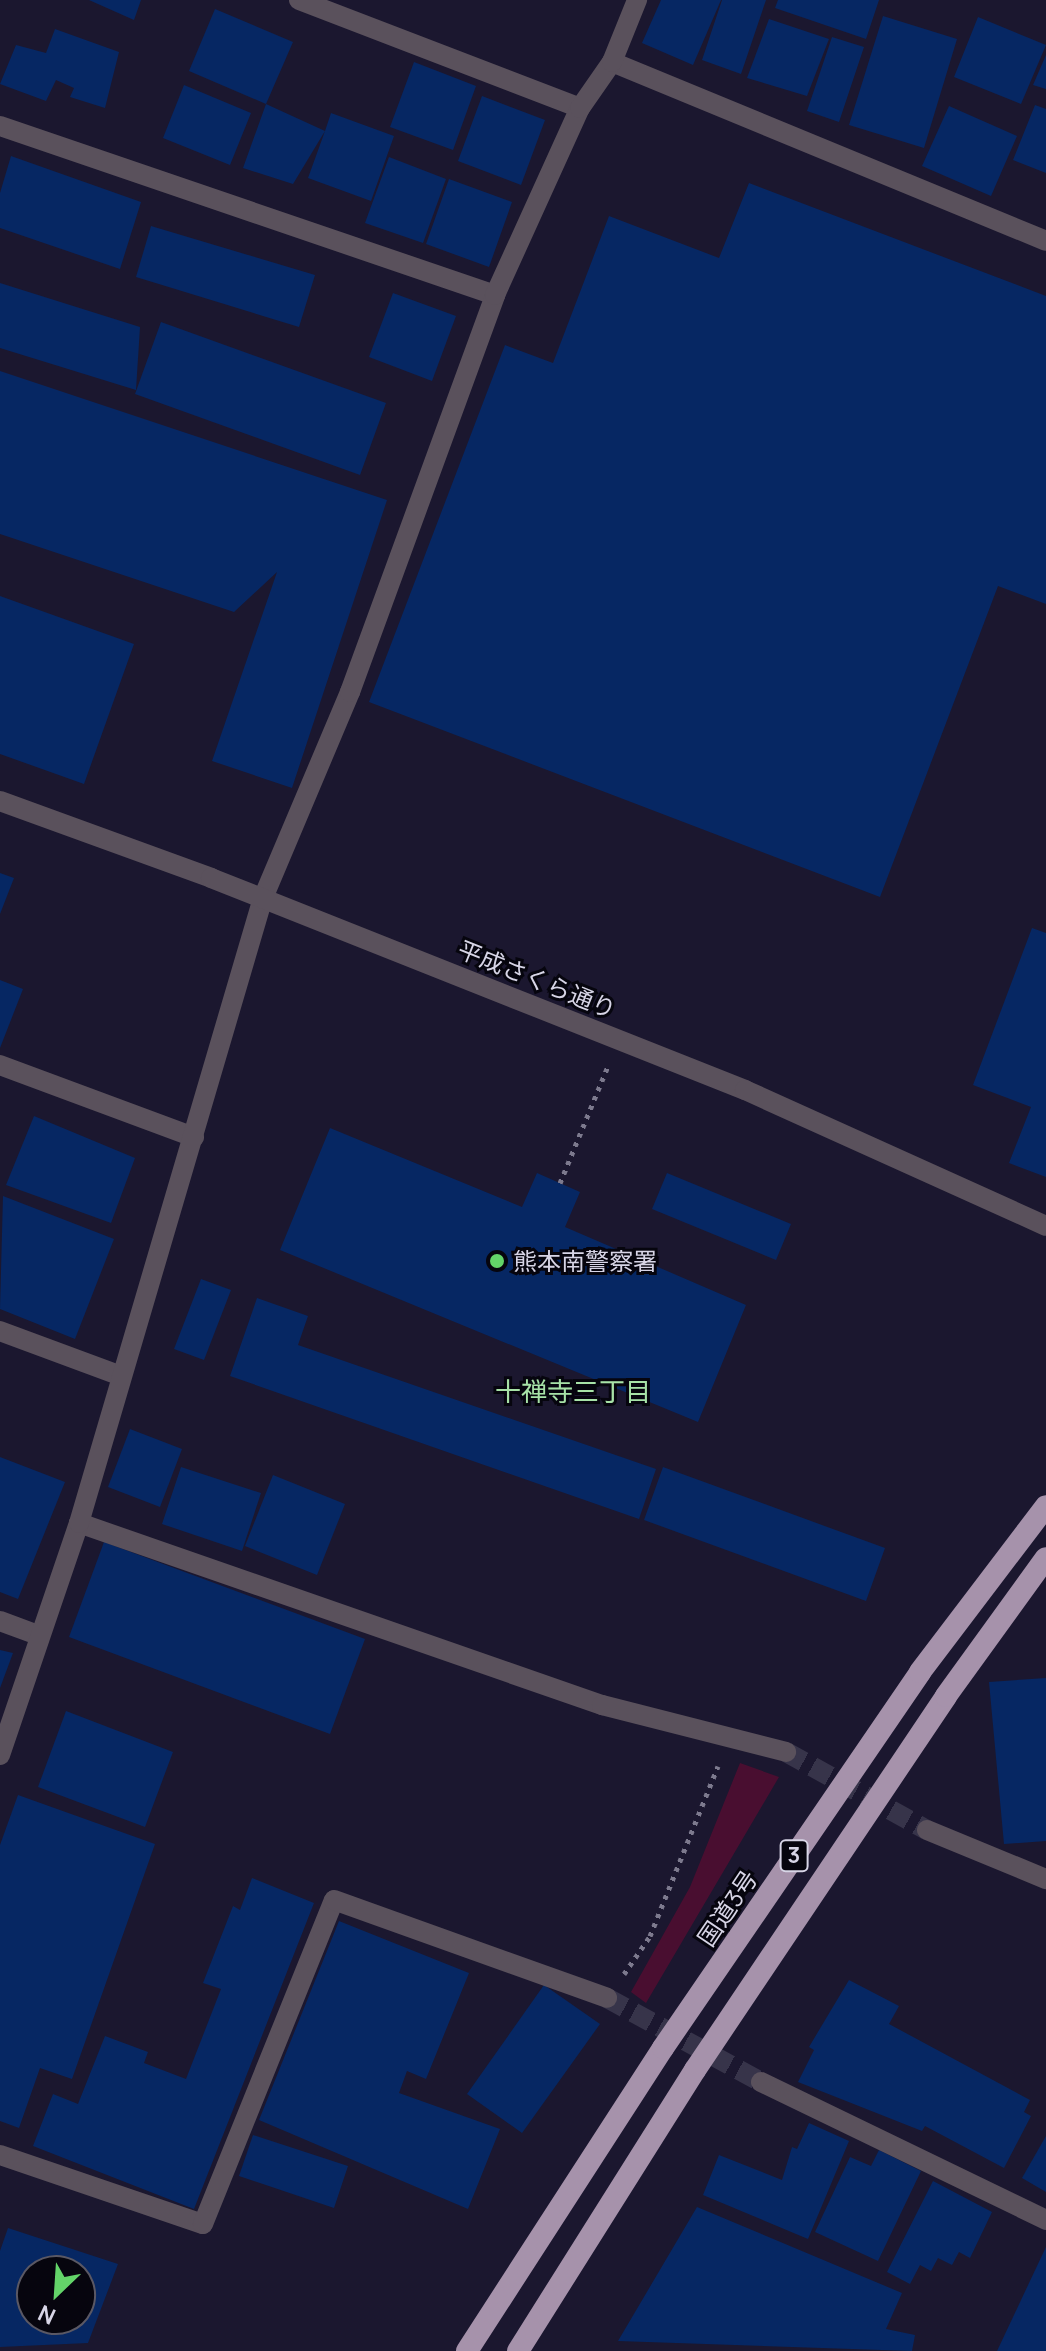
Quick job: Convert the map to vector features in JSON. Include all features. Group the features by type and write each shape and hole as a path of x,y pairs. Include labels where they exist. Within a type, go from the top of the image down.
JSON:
{"highway":[{"name":"国道3号","path":"467,2351 663,2048 920,1672 1046,1506"},
{"name":"3","path":"518,2351 587,2239 946,1696 1046,1558"}],"street":[{"path":"299,0 580,108"},
{"path":"0,1755 38,1635 79,1523 263,898 350,692 495,295 580,108 612,62 637,0"},
{"path":"612,62 1046,241"},
{"path":"0,126 495,295"},
{"name":"平成さくら通り","path":"0,801 263,898 745,1090 1046,1226"},
{"path":"0,1065 194,1137"},
{"path":"0,1331 121,1376"},
{"path":"79,1523 602,1705 786,1752"},
{"path":"0,1621 38,1635"},
{"path":"927,1830 1046,1879"},
{"path":"0,2155 203,2224 334,1900 607,1998"},
{"path":"761,2082 1046,2220"}],"path":[{"path":"560,1183 610,1061"},
{"path":"607,1998 650,1936 729,1738"}],"shaded area":[{"path":"740,1763 779,1777 646,2003 631,1992 690,1887"}],"building":[{"path":"89,0 141,0 134,20"},
{"path":"661,0 721,0 693,65 642,43"},
{"path":"722,0 766,0 741,74 702,60"},
{"path":"778,0 879,0 866,39 775,8"},
{"path":"215,9 293,42 266,104 189,71"},
{"path":"883,16 957,39 924,148 849,125"},
{"path":"978,17 1046,45 1021,104 954,77"},
{"path":"769,19 829,39 807,96 747,78"},
{"path":"55,29 119,52 105,108 70,97 74,88 56,80 46,101 0,84 16,45 46,53"},
{"path":"832,37 864,47 839,122 807,111"},
{"path":"1046,55 1046,89 1033,85"},
{"path":"414,62 476,86 453,150 390,127"},
{"path":"184,85 251,113 230,165 163,138"},
{"path":"482,96 545,120 521,185 458,161"},
{"path":"266,104 325,131 293,184 243,168"},
{"path":"1035,105 1046,109 1046,173 1013,160"},
{"path":"949,106 1017,136 991,196 922,166"},
{"path":"331,113 394,136 371,201 308,178"},
{"path":"11,156 141,202 120,269 0,228 0,193"},
{"path":"389,157 446,179 423,243 365,223"},
{"path":"449,179 512,202 489,267 426,244"},
{"path":"749,183 1046,296 1046,604 998,586 880,897 369,702 505,345 553,363 609,216 719,258"},
{"path":"151,226 315,275 299,327 136,277"},
{"path":"0,283 140,327 136,390 0,348"},
{"path":"393,293 456,316 432,381 369,357"},
{"path":"161,322 386,403 360,475 135,394"},
{"path":"0,371 387,500 292,788 212,761 277,572 234,612 0,534"},
{"path":"0,596 134,644 84,784 0,754"},
{"path":"0,873 14,878 0,914"},
{"path":"1032,928 1046,933 1046,1177 1009,1163 1031,1107 973,1085"},
{"path":"0,980 23,989 0,1048"},
{"path":"34,1116 135,1158 111,1223 6,1185"},
{"path":"330,1128 522,1207 537,1173 580,1192 565,1227 746,1305 698,1422 280,1250"},
{"path":"667,1173 791,1224 776,1260 652,1209"},
{"path":"3,1196 114,1239 75,1339 0,1309"},
{"path":"201,1279 231,1290 204,1360 174,1349"},
{"path":"257,1298 308,1316 298,1345 656,1469 639,1519 230,1376"},
{"path":"130,1429 182,1449 160,1507 108,1487"},
{"path":"0,1457 65,1482 18,1599 0,1592"},
{"path":"181,1467 261,1493 242,1551 162,1524"},
{"path":"663,1467 885,1548 866,1601 644,1520"},
{"path":"273,1475 345,1504 317,1575 245,1546"},
{"path":"104,1542 365,1639 330,1734 69,1637"},
{"path":"0,1650 13,1653 0,1688"},
{"path":"1046,1678 1046,1841 1004,1844 989,1682"},
{"path":"66,1711 173,1752 145,1827 38,1787"},
{"path":"18,1795 155,1844 72,2079 40,2068 19,2128 0,2121 0,1845"},
{"path":"252,1878 314,1903 194,2209 33,2146 53,2094 78,2104 105,2036 148,2052 144,2063 186,2079 221,1989 203,1983 233,1906 240,1910"},
{"path":"339,1921 469,1973 426,2079 407,2071 399,2093 500,2129 468,2209 259,2120"},
{"path":"849,1980 899,2006 889,2024 1030,2100 1024,2112 1031,2116 1004,2168 925,2126 922,2131 798,2082 814,2050 809,2047"},
{"path":"544,1985 600,2024 522,2133 467,2094"},
{"path":"809,2123 849,2141 808,2239 703,2195 719,2155 782,2180 792,2147 797,2149"},
{"path":"253,2135 348,2166 334,2208 239,2176"},
{"path":"1046,2136 1046,2192 1022,2178"},
{"path":"879,2150 921,2171 878,2261 815,2232 850,2157 871,2166"},
{"path":"933,2181 992,2212 970,2258 959,2252 952,2265 938,2258 931,2271 920,2265 910,2284 887,2272"},
{"path":"697,2207 902,2293 886,2329 915,2335 912,2351 618,2341"},
{"path":"8,2228 90,2255 16,2255 16,2335 91,2335 88,2343 0,2347 0,2251"},
{"path":"1046,2247 1046,2351 997,2351"},
{"path":"96,2257 118,2264 96,2322"}],"tunnel":[{"path":"786,1752 927,1830"},
{"path":"607,1998 761,2082"}],"place":[{"name":"熊本南警察署","path":"497,1261"}],"district":[{"name":"十禅寺三丁目","path":"573,1392"}]}
